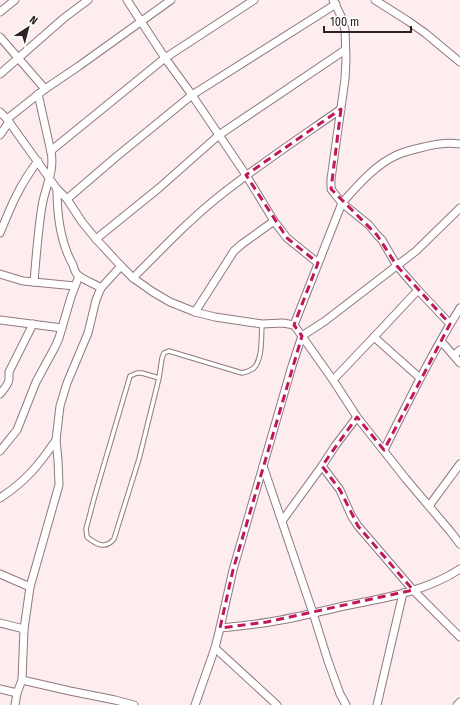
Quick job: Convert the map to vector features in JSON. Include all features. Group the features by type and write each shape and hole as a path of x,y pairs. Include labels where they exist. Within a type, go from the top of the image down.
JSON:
{"street":[{"path":"0,12 15,0"},
{"path":"0,74 64,18 88,0"},
{"path":"127,0 246,175 274,221 287,238 318,263"},
{"path":"0,135 8,120 38,94 171,0"},
{"path":"51,152 55,147 165,58 254,0"},
{"path":"375,0 425,33 460,62"},
{"path":"67,199 192,95 334,2 341,16 345,30 346,59 345,79 330,185 331,189 342,203 369,225 382,240 397,266 450,324"},
{"path":"0,37 45,89"},
{"path":"96,239 160,188 219,136 345,50"},
{"path":"34,282 42,205 50,178 52,158 38,94"},
{"path":"133,278 189,222 221,195 246,175 341,109"},
{"path":"0,112 8,120 57,189 67,199 82,222 133,278 170,302 195,312 215,317 262,324 283,323 294,325 357,417 460,544"},
{"path":"294,325 342,203 358,185 385,162 396,155 430,145 447,143 460,144"},
{"path":"0,232 13,200 23,182 38,161"},
{"path":"57,189 58,210 62,236 68,256 78,276 101,288"},
{"path":"195,705 215,648 233,570 302,336 325,321 416,251 460,208"},
{"path":"195,312 234,251 274,221"},
{"path":"15,705 22,680 24,629 30,587 59,485 56,440 60,406 67,383 88,333 96,300 101,288 121,266"},
{"path":"0,274 23,281 75,286"},
{"path":"0,451 17,430 36,382 55,346 78,276"},
{"path":"333,380 418,290"},
{"path":"384,450 420,378 460,308"},
{"path":"0,320 62,328"},
{"path":"0,394 8,383 9,372 32,324"},
{"path":"374,337 420,378"},
{"path":"440,341 460,363"},
{"path":"454,355 460,350"},
{"path":"282,521 357,417"},
{"path":"0,498 14,489 33,471 56,440"},
{"path":"429,506 460,464"},
{"path":"263,465 328,661 340,694 346,705"},
{"path":"322,466 340,490 358,526 413,590 460,637"},
{"path":"220,628 281,620 384,598 439,581 460,569"},
{"path":"0,574 30,587"},
{"path":"377,705 403,593"},
{"path":"0,623 24,629"},
{"path":"215,648 277,705"},
{"path":"22,680 115,700 129,705"},
{"path":"0,689 18,693"},
{"path":"456,705 460,702"}],"lane":[{"path":"158,378 142,373 137,373 130,376 86,529 87,536 95,543 105,545 110,544 114,539 139,459 164,353 169,351 242,373 248,372 254,368 260,356 262,324"}],"highlighted area":[{"path":"341,109 331,189 377,235 397,266 450,324 384,450 357,417 322,466 340,490 358,526 413,590 267,622 220,628 233,570 302,336 294,325 318,263 287,238 246,175"}]}
